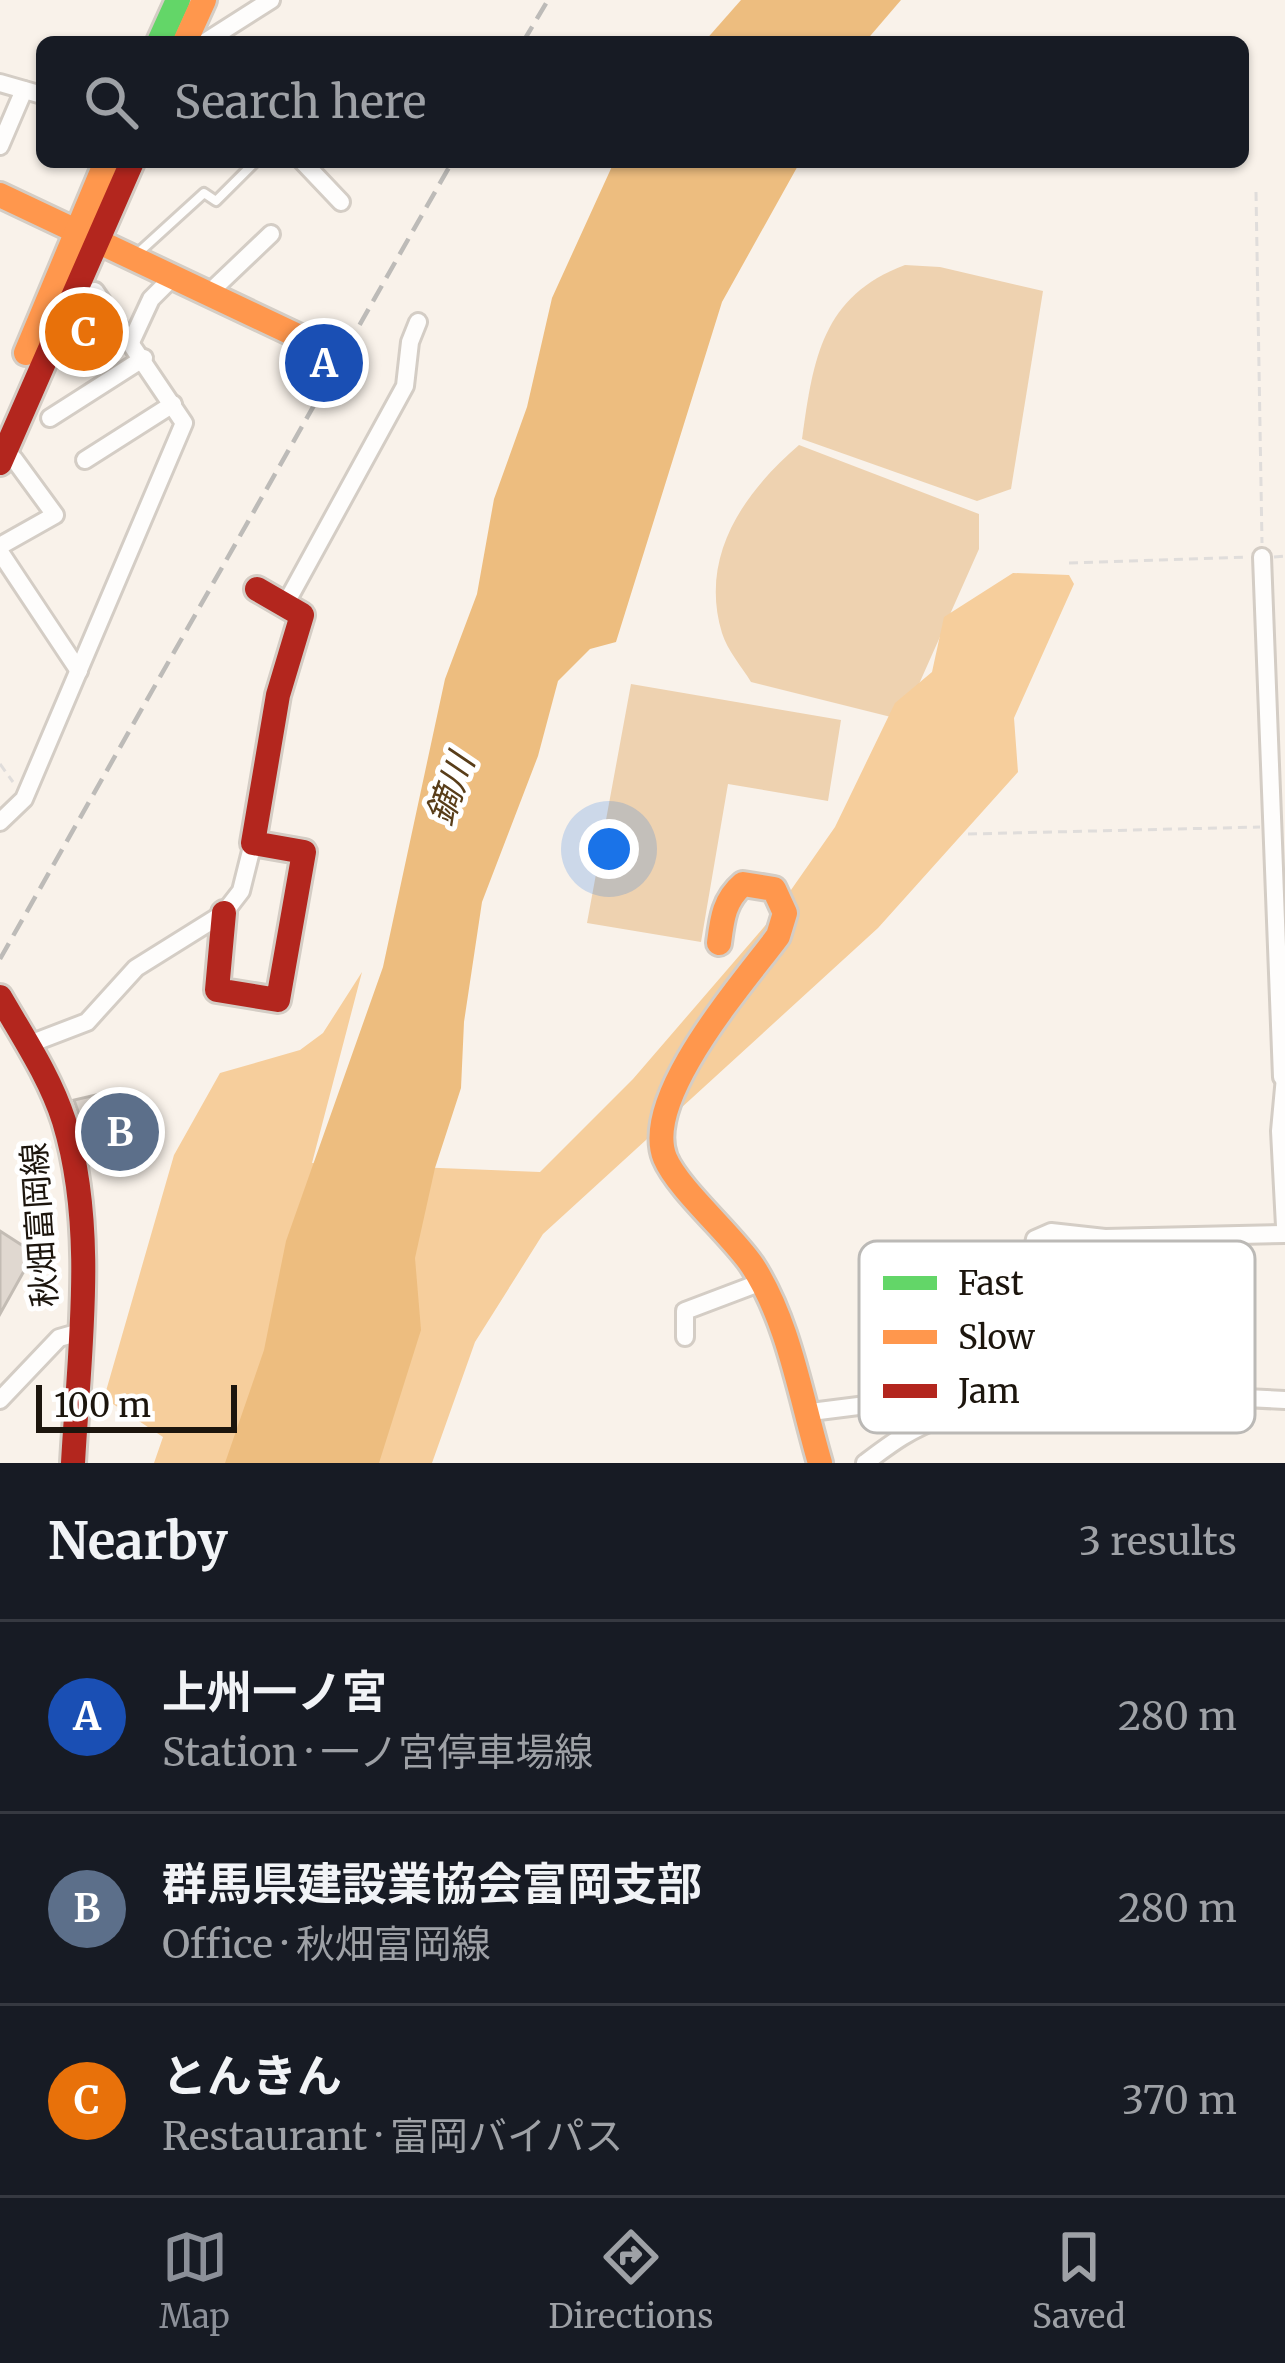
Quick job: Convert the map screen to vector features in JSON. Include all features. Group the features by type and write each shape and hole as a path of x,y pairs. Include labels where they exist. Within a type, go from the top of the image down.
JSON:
{"main road":[{"path":"162,36 178,0"},
{"path":"188,36 204,0"},
{"path":"7,461 86,238 104,168"},
{"path":"0,413 86,238 128,168"},
{"path":"0,195 319,346"},
{"path":"224,913 217,990 278,1000 304,852 253,843 278,695 302,614 257,589"},
{"path":"719,943 723,909 732,892 743,884 774,889 785,913 778,936 671,1089 661,1142 664,1158 751,1264 771,1300 820,1463"},
{"name":"秋畑富岡線","path":"0,997 64,1122 76,1177 80,1332 74,1463"}],"street":[{"path":"215,36 272,0"},
{"path":"0,83 33,92 0,146"},
{"path":"316,168 341,202"},
{"path":"208,294 271,234"},
{"path":"132,340 152,299 172,278"},
{"path":"0,822 24,800 184,423 95,291"},
{"path":"285,605 405,386 410,342 418,322"},
{"path":"50,418 144,358"},
{"path":"85,460 173,404"},
{"path":"7,461 55,515 0,549 79,671"},
{"path":"1034,1241 1051,1232 1105,1238 1285,1230 1284,1077 1262,557"},
{"path":"27,1045 87,1022 136,968 224,913 241,891 253,843"},
{"path":"685,1337 685,1310 759,1283"},
{"path":"0,1400 59,1338 80,1332"},
{"path":"1255,1399 1285,1400"},
{"path":"803,1413 859,1406"},
{"path":"865,1463 907,1433"}],"lane":[{"path":"131,259 204,193 216,201 249,168"}],"path":[{"path":"1069,563 1262,557 1256,192"},
{"path":"0,764 24,800"},
{"path":"968,834 1273,827"}],"shaded area":[{"path":"905,265 940,267 1043,291 1011,489 977,501 802,439 811,382 826,334 855,294"},
{"path":"799,445 979,514 979,549 903,720 751,682 724,639 716,605 721,553 744,506"},
{"path":"1013,573 1069,575 1074,584 1014,718 1018,772 878,928 543,1234 475,1342 432,1463 154,1463 163,1437 104,1398 174,1155 220,1073 300,1050 323,1033 362,972 312,1163 540,1172 633,1079 770,920 835,827 895,703 932,672 944,617"},
{"path":"631,684 841,720 828,801 728,784 701,942 587,923"}],"water":[{"path":"741,0 901,0 870,36 709,36"},
{"name":"鏑川","path":"611,168 797,168 722,302 616,642 590,649 558,681 538,756 482,902 464,1022 461,1088 435,1168 415,1258 421,1330 379,1463 225,1463 264,1350 286,1241 383,967 445,679 477,594 494,499 527,407 552,298"}],"building":[{"path":"100,1094 105,1118 82,1123 74,1100"},
{"path":"134,1114 138,1137 105,1145 98,1122"},
{"path":"0,1231 34,1253 0,1314"}],"railway":[{"path":"527,36 548,0"},
{"path":"0,959 449,168"}],"traffic: fast":[{"path":"162,36 178,0"}],"traffic: slow":[{"path":"188,36 204,0"},
{"path":"26,353 103,168"},
{"path":"0,195 319,346"},
{"path":"719,943 725,910 743,884 774,889 785,913 778,936 681,1074 662,1133 665,1158 765,1287 785,1335 820,1463"}],"traffic: jam":[{"path":"0,463 129,168"},
{"path":"224,913 217,990 278,1000 304,852 253,843 278,695 302,615 257,589"},
{"path":"0,997 51,1089 74,1162 83,1291 73,1463"}],"place":[{"name":"とんきん","path":"84,332"},
{"name":"上州一ノ宮","path":"324,363"},
{"name":"群馬県建設業協会富岡支部","path":"120,1132"}]}
